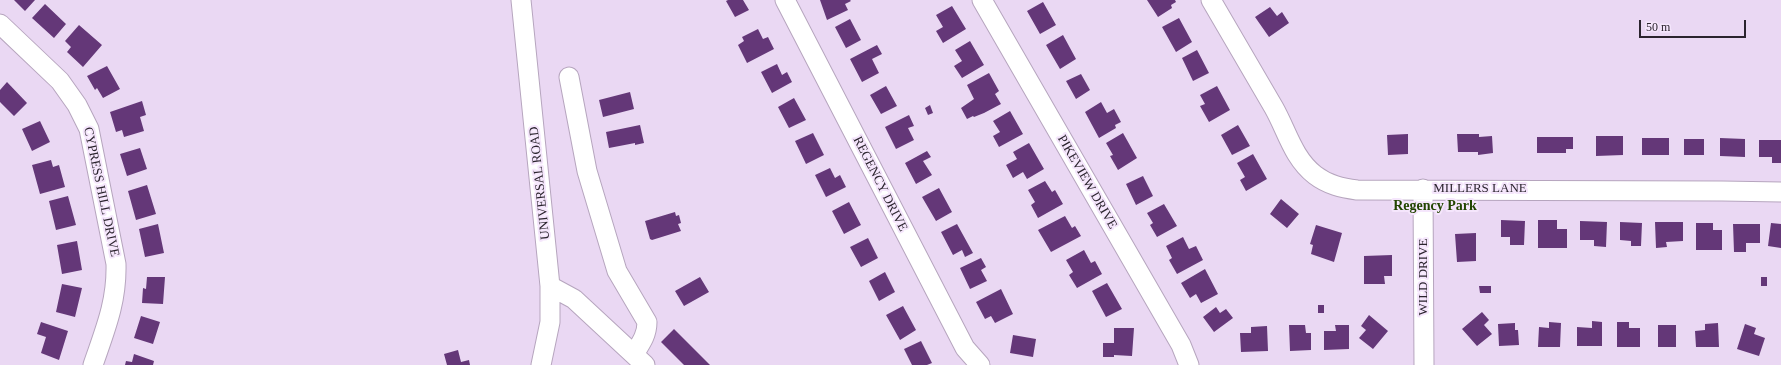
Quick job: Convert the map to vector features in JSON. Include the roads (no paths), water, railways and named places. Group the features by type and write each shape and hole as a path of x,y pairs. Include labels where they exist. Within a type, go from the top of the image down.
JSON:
{"street":[{"name":"UNIVERSAL ROAD","path":"521,0 550,286 550,322 541,365"},
{"name":"REGENCY DRIVE","path":"785,0 965,348 980,365"},
{"name":"PIKEVIEW DRIVE","path":"982,0 1181,345 1189,365"},
{"name":"MILLERS LANE","path":"1211,0 1275,110 1288,140 1302,162 1315,176 1337,188 1357,190 1423,189 1781,192"},
{"name":"CYPRESS HILL DRIVE","path":"0,24 60,81 77,105 89,129 116,264 113,303 93,365"},
{"path":"550,286 574,299 639,359 647,331 647,322 617,271 587,171 569,77"},
{"name":"WILD DRIVE","path":"1423,189 1424,365"}],"district":[{"name":"Regency Park","path":"1435,206"}]}
